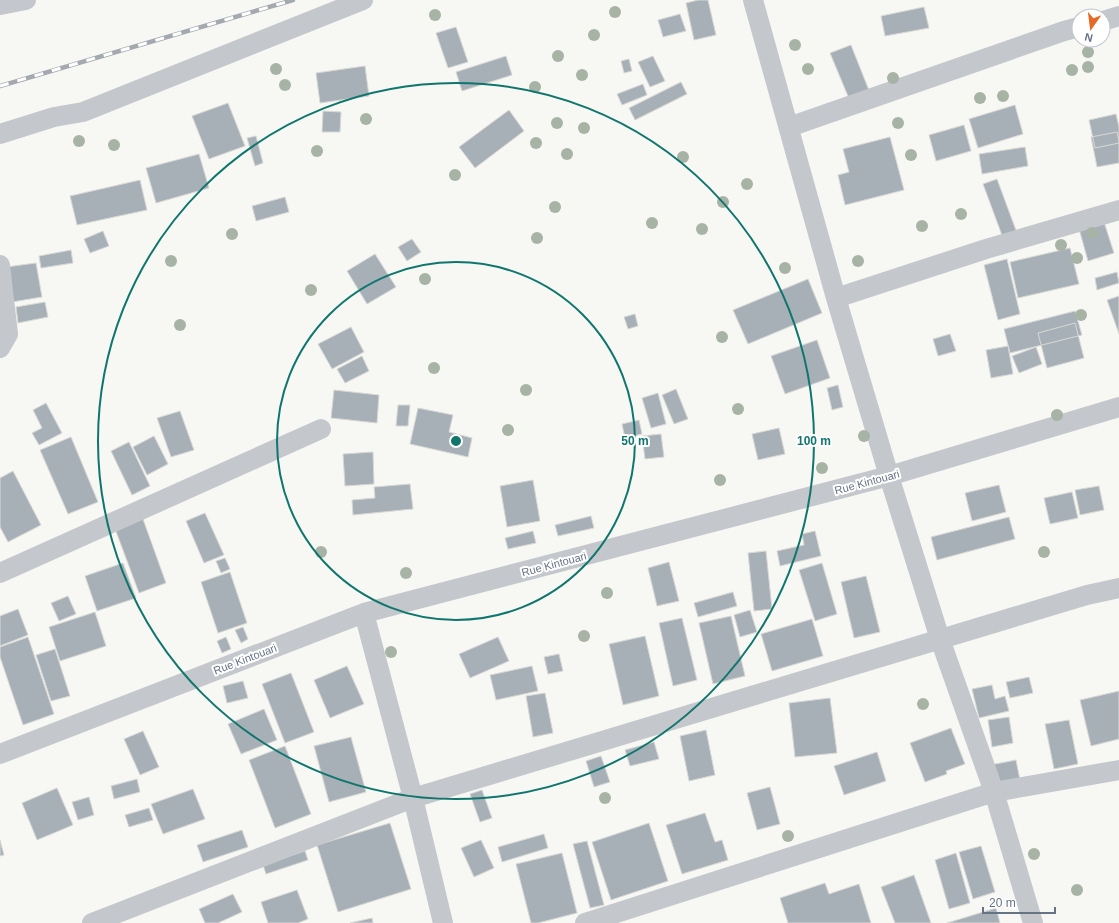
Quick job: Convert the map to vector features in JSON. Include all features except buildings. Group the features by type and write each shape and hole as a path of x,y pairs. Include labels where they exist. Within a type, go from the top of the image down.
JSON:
{"street":[{"path":"0,5 26,0"},
{"path":"0,134 54,117 83,112 363,0"},
{"path":"753,0 836,298 889,476 940,639 994,792 1033,923"},
{"path":"789,127 1071,29"},
{"path":"836,298 986,249 1119,210"},
{"path":"0,265 8,334 0,348"},
{"name":"Rue Kintouari","path":"0,754 364,613 889,476 1119,407"},
{"path":"0,573 321,429"},
{"path":"92,923 413,798 1087,595 1119,588"},
{"path":"364,613 413,798 443,923"},
{"path":"585,923 994,792 1119,770"}],"railway":[{"path":"0,86 293,0"}]}
